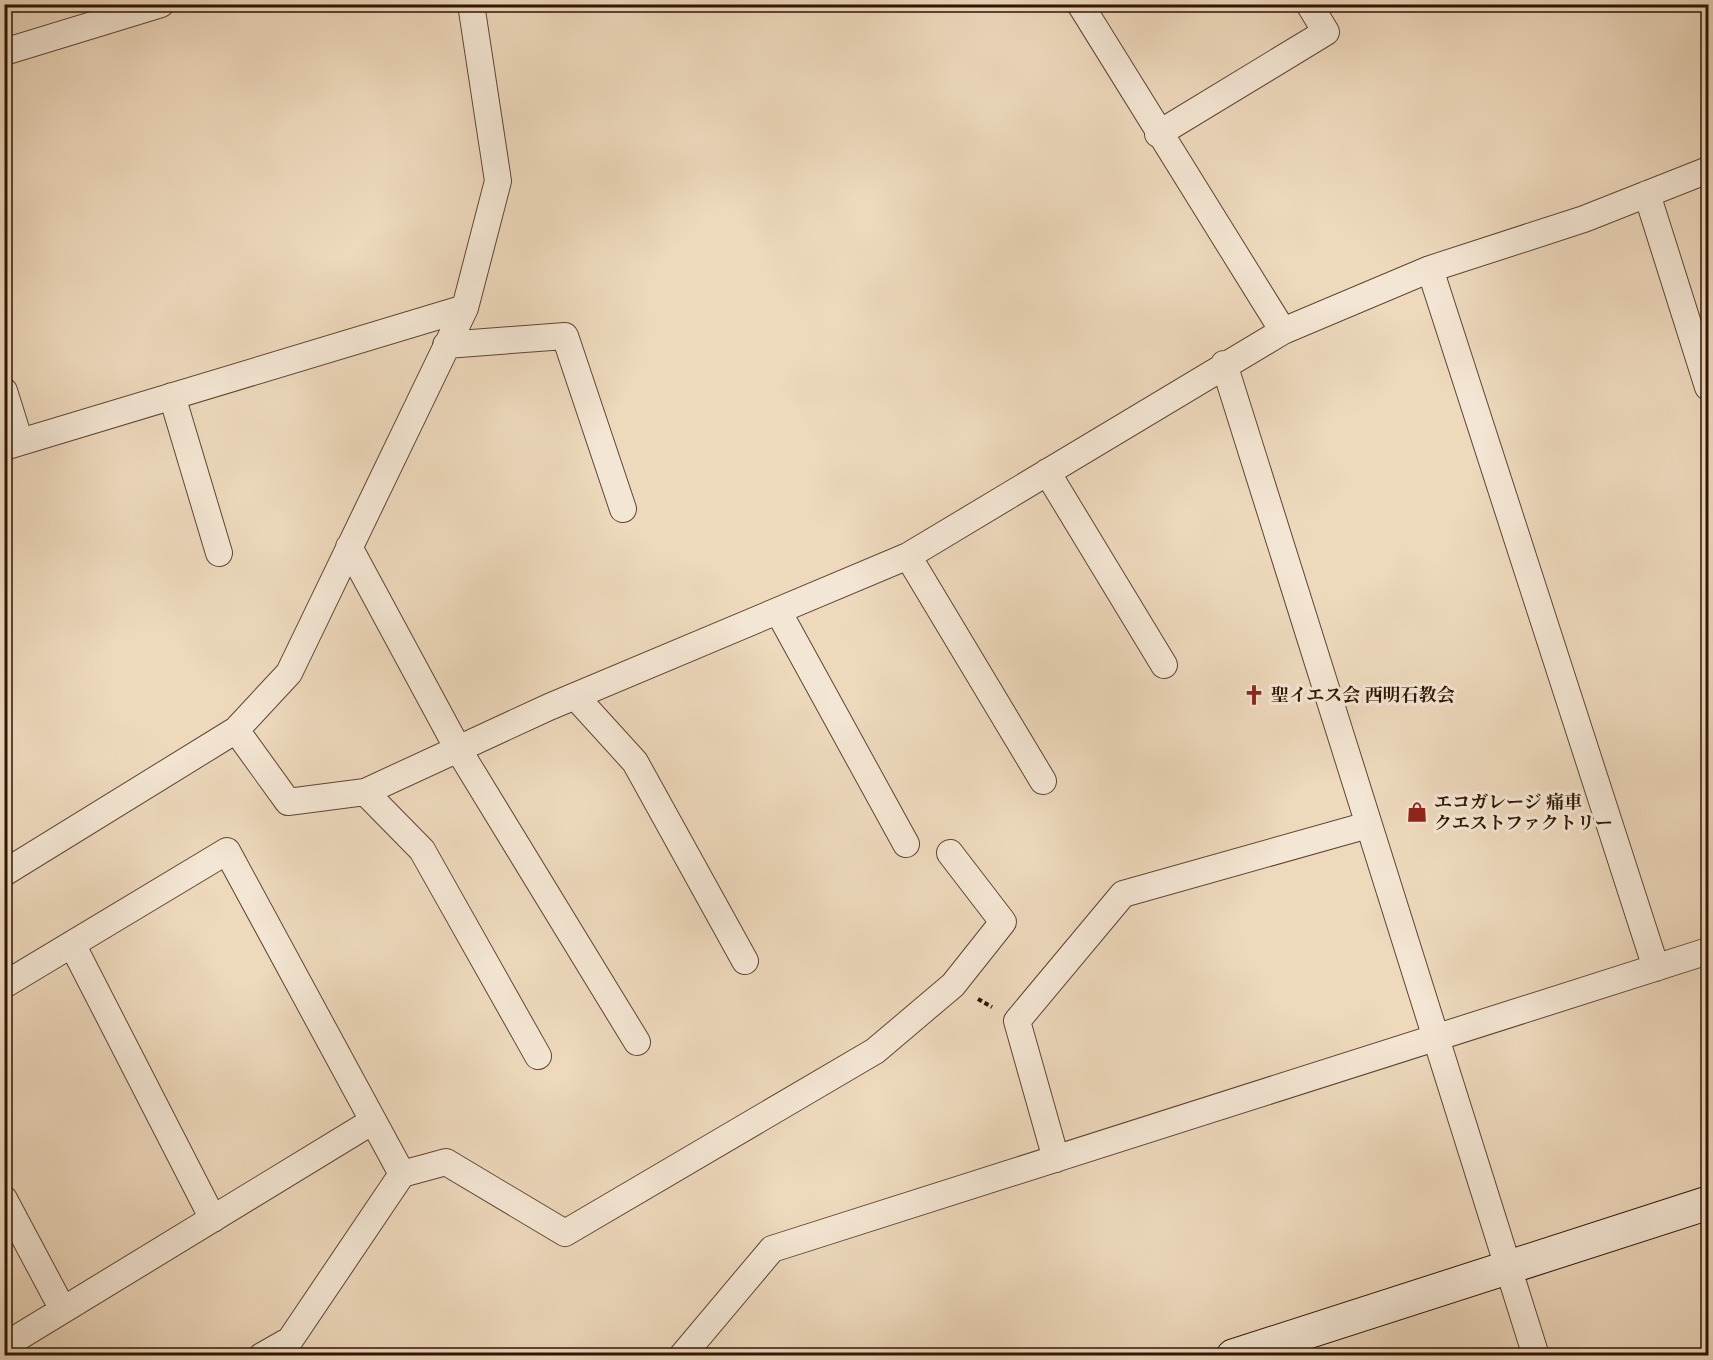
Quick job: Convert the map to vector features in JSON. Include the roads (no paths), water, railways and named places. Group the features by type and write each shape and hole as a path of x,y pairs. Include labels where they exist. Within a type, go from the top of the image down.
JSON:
{"street":[{"path":"4,52 161,4"},
{"path":"4,873 236,730 288,673 465,308 498,181 471,4"},
{"path":"1080,4 1158,134 1283,331"},
{"path":"1158,134 1326,32 1309,4"},
{"path":"236,730 288,802 365,792 575,696 908,556 1224,364 1283,331 1430,269 1584,219 1708,170"},
{"path":"1647,194 1708,387"},
{"path":"1430,269 1656,968"},
{"path":"4,392 12,445 465,308"},
{"path":"446,345 565,336 623,509"},
{"path":"1224,364 1536,1356"},
{"path":"172,396 219,553"},
{"path":"1047,472 1164,665"},
{"path":"349,547 458,749 637,1042"},
{"path":"908,556 1043,781"},
{"path":"778,611 906,844"},
{"path":"575,696 635,762 745,961"},
{"path":"365,792 422,850 538,1056"},
{"path":"1056,1159 1017,1021 1123,894 1368,825"},
{"path":"4,985 227,851 402,1174"},
{"path":"262,1356 293,1348 402,1174 446,1162 565,1233 874,1052 953,985 1003,922 950,853"},
{"path":"72,944 213,1219"},
{"path":"682,1356 772,1249 1708,951"},
{"path":"4,1346 373,1121"},
{"path":"4,1198 63,1310"},
{"path":"1233,1356 1708,1203"}],"place":[{"name":"聖イエス会 西明石教会","path":"1254,695"},
{"name":"エコガレージ 痛車 クエストファクトリー","path":"1417,812"}]}
